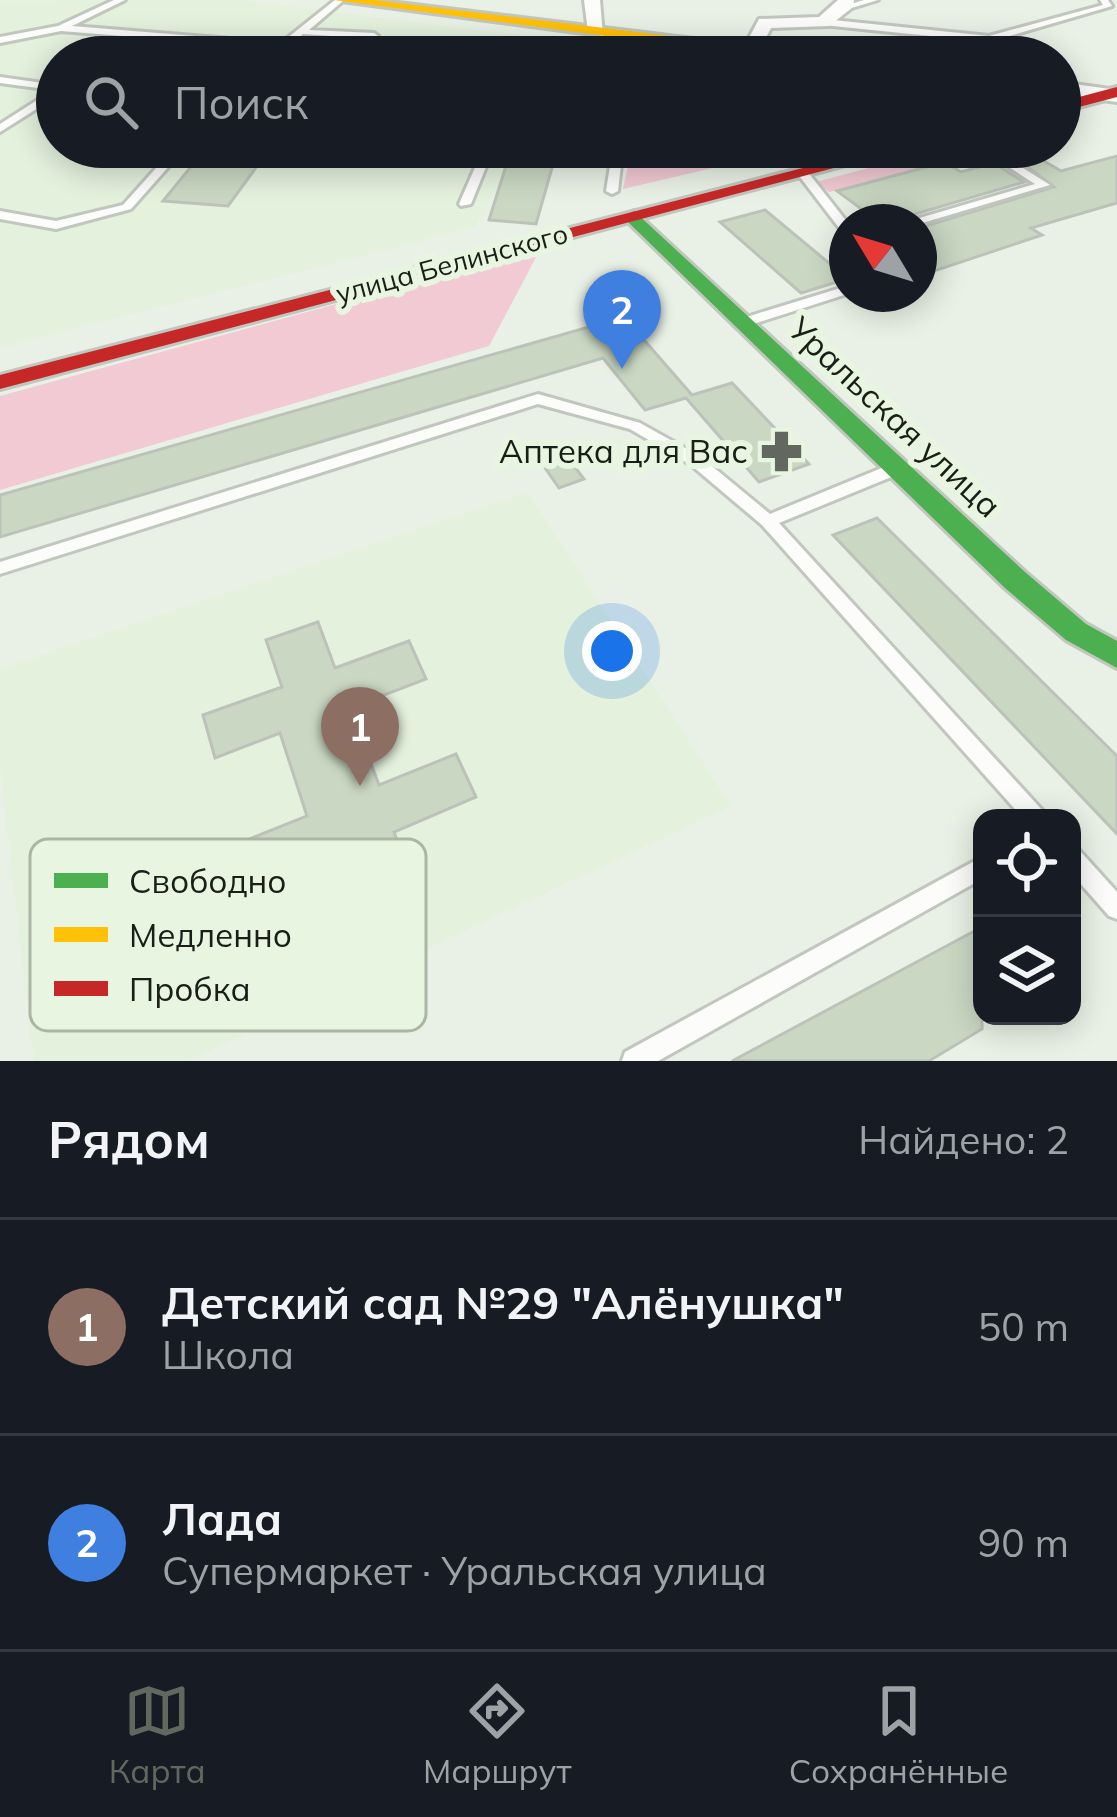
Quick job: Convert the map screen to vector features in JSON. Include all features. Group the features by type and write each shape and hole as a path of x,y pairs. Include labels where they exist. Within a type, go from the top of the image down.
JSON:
{"street":[{"path":"341,0 503,36"},
{"path":"592,0 597,32"},
{"path":"758,36 765,23 823,22 846,4"},
{"path":"574,36 597,32 606,36"},
{"path":"1081,90 1115,94"},
{"path":"1081,102 1115,94"},
{"name":"улица Белинского","path":"0,382 822,168"},
{"name":"Уральская улица","path":"634,217 1061,620 1117,656"}],"lane":[{"path":"0,40 61,28 121,0"},
{"path":"298,36 341,0"},
{"path":"846,4 874,0"},
{"path":"1000,36 1108,6 1104,0"},
{"path":"823,22 960,36"},
{"path":"61,28 156,36"},
{"path":"304,32 374,36"},
{"path":"0,80 36,86"},
{"path":"0,129 36,104"},
{"path":"0,215 56,226 127,207 163,168"},
{"path":"465,204 480,168"},
{"path":"612,191 615,168"},
{"path":"937,215 1044,185 1017,168"},
{"path":"802,173 829,207"},
{"path":"742,322 829,295"},
{"path":"0,568 538,399 635,426 696,461 768,521 1028,809"},
{"path":"768,521 896,469"},
{"path":"1081,868 1117,908"},
{"path":"634,1061 973,872"}],"shaded area":[{"path":"237,0 519,35 36,36 36,168 551,168 543,191 497,187 475,227 0,348 0,1"},
{"path":"628,168 712,168 623,189"},
{"path":"869,168 919,168 829,192 816,182"},
{"path":"541,248 489,346 0,490 0,396"},
{"path":"527,492 731,806 426,949 426,839 30,839 30,1026 0,766 0,669"},
{"path":"31,1031 251,1031 187,1061 34,1061"}],"building":[{"path":"1117,156 1117,203 1031,228 1042,235 937,270 937,223 1054,187 1029,168 1061,171"},
{"path":"190,168 256,168 228,206 163,201"},
{"path":"505,168 552,168 536,224 489,220"},
{"path":"923,168 961,172 1002,168 1024,182 937,208 855,204 837,191"},
{"path":"765,210 829,264 829,284 801,293 720,222"},
{"path":"624,317 692,395 732,383 809,464 759,482 686,398 645,410 603,358 0,537 0,495"},
{"path":"565,454 584,479 559,488 541,462"},
{"path":"877,518 1117,756 1117,834 833,535"},
{"path":"318,622 335,668 409,641 426,679 350,708 379,785 456,754 476,797 394,832 397,839 250,839 307,816 280,733 215,758 203,715 282,687 266,640"},
{"path":"973,932 973,1025 982,1025 982,1029 929,1061 732,1061"}],"traffic: fast":[{"path":"634,217 1015,580 1076,632 1117,656"}],"traffic: slow":[{"path":"341,0 632,36"}],"traffic: jam":[{"path":"1081,101 1117,92"},
{"path":"0,382 823,168"}],"place":[{"name":"Лада","path":"622,369"},
{"name":"Аптека для Вас","path":"782,451"},
{"name":"Детский сад №29 \"Алёнушка\"","path":"360,786"}]}
